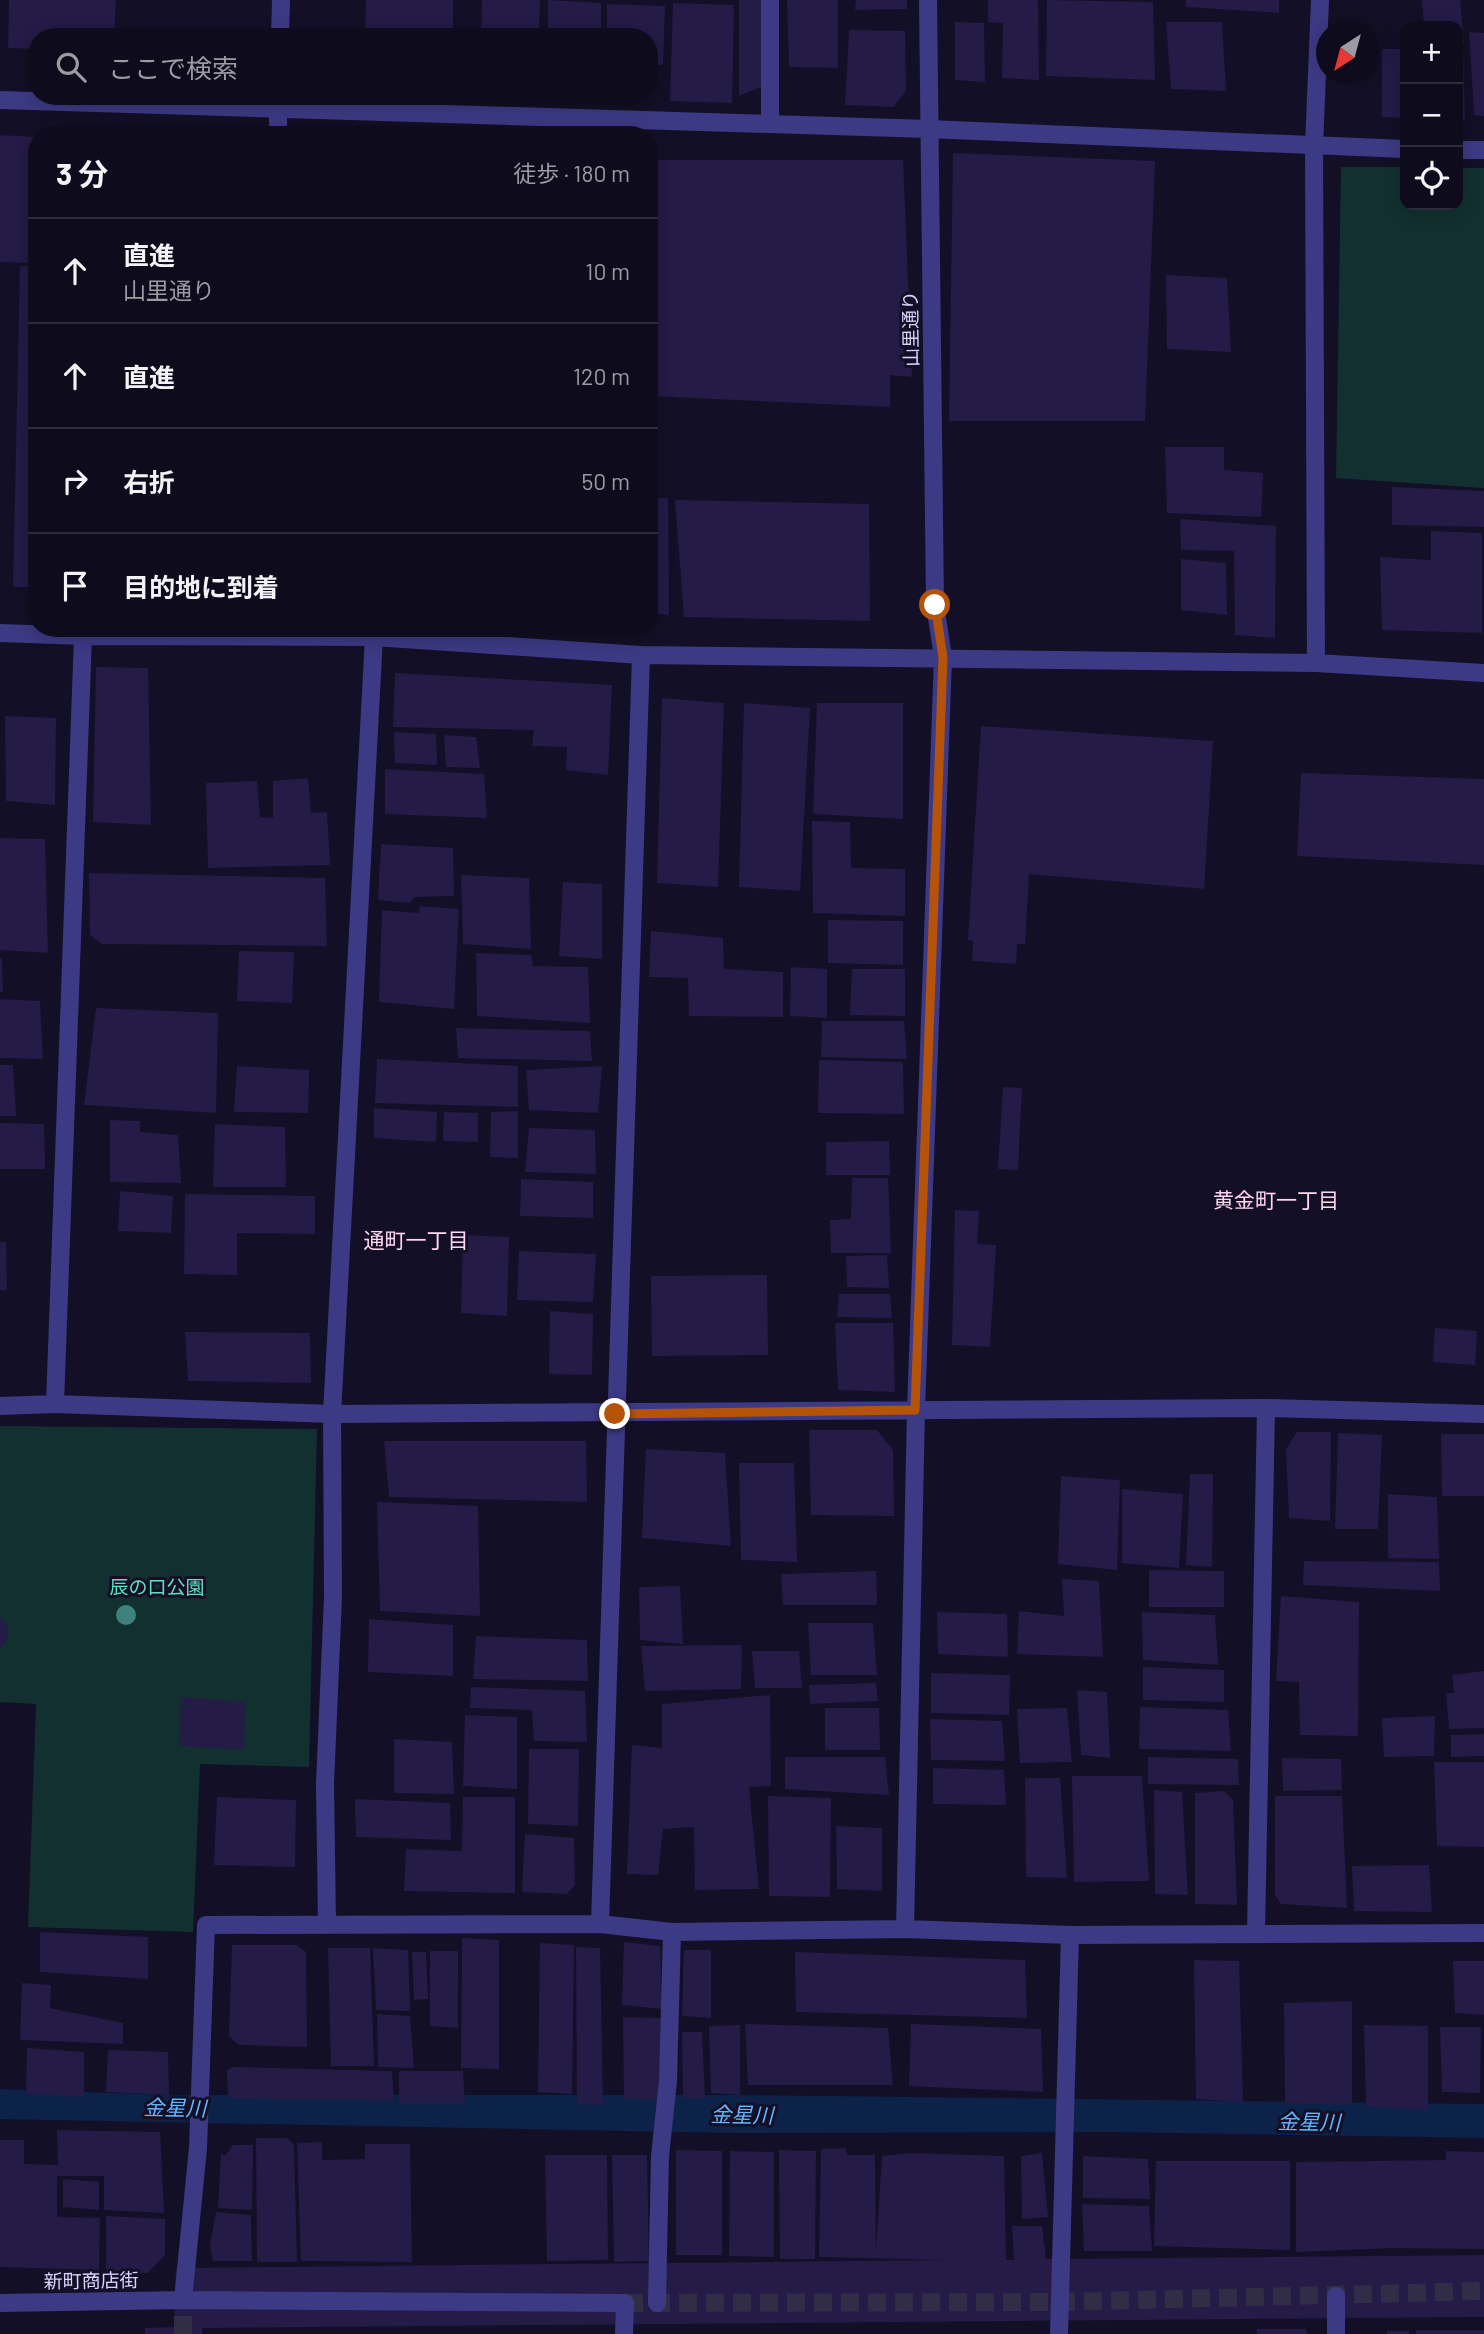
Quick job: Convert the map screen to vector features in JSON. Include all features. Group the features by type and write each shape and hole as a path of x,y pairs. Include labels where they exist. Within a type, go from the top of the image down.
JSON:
{"street":[{"path":"280,28 281,0"},
{"path":"770,124 771,0"},
{"name":"山里通り","path":"905,1929 915,1410 943,657 935,605 928,0"},
{"path":"1316,663 1314,146 1320,0"},
{"path":"0,100 28,100"},
{"path":"278,105 278,126"},
{"path":"345,105 1400,149"},
{"path":"1463,150 1484,150"},
{"path":"0,633 28,634"},
{"path":"55,1404 83,637"},
{"path":"327,1923 325,1784 333,1597 332,1414 374,637 641,655 1316,663 1484,673"},
{"path":"600,1924 641,655"},
{"path":"0,1406 55,1404 332,1414 1266,1408 1484,1414"},
{"path":"1256,1933 1266,1408"},
{"path":"183,2300 198,2148 206,1926 327,1923 600,1924 672,1932 905,1929 1070,1935 1484,1933"},
{"path":"657,2303 660,2156 668,2081 672,1932"},
{"path":"1059,2334 1070,1935"},
{"path":"1336,2296 1336,2334"},
{"name":"新町商店街","path":"0,2302 183,2300 625,2303 624,2334"}],"green space":[{"path":"1341,167 1400,167 1400,210 1463,210 1463,168 1484,168 1484,488 1336,478"},
{"name":"辰の口公園","path":"0,1426 317,1429 309,1767 200,1764 193,1932 28,1927 36,1704 0,1702"}],"water":[{"name":"金星川","path":"0,2089 169,2095 740,2095 1484,2104 1484,2138 1110,2132 733,2133 0,2119"}],"building":[{"path":"9,0 116,0 114,28 28,28 28,49 8,48"},
{"path":"366,0 453,0 453,28 365,28"},
{"path":"482,0 540,0 539,28 481,28"},
{"path":"548,0 601,3 601,28 548,28"},
{"path":"739,0 763,0 763,86 739,96"},
{"path":"787,0 838,0 838,68 789,67"},
{"path":"856,0 907,0 907,9 855,10"},
{"path":"988,0 1038,0 1039,80 1002,78 1003,23 988,22"},
{"path":"1047,0 1153,2 1155,80 1046,76"},
{"path":"1186,0 1279,0 1279,13 1186,7"},
{"path":"1422,0 1460,0 1462,21 1424,21"},
{"path":"673,3 734,5 732,103 670,101"},
{"path":"607,4 665,6 663,65 658,65 658,28 607,28"},
{"path":"955,22 984,23 985,82 955,80"},
{"path":"1166,22 1222,22 1226,91 1171,89"},
{"path":"849,30 905,31 906,91 893,107 845,105"},
{"path":"1469,32 1484,33 1484,116 1474,115"},
{"path":"1382,49 1400,49 1400,118 1382,117"},
{"path":"1463,49 1465,120 1463,120"},
{"path":"0,135 28,137 28,263 0,262"},
{"path":"953,153 1155,161 1145,421 949,421"},
{"path":"658,160 903,160 912,377 890,375 890,407 658,396"},
{"path":"20,266 28,266 28,587 13,587"},
{"path":"1166,275 1227,278 1231,352 1167,349"},
{"path":"1165,447 1224,447 1224,470 1263,473 1261,517 1167,513"},
{"path":"1392,487 1484,491 1484,527 1392,525"},
{"path":"658,497 668,498 669,615 658,614"},
{"path":"675,500 869,504 870,621 684,617"},
{"path":"1180,519 1276,526 1275,638 1235,635 1234,551 1181,550"},
{"path":"1431,531 1482,533 1482,633 1382,630 1380,557 1431,560"},
{"path":"1181,559 1226,563 1227,615 1181,610"},
{"path":"96,667 148,668 151,825 93,822"},
{"path":"395,673 612,685 608,775 566,770 567,747 532,746 534,730 393,727"},
{"path":"662,698 724,703 718,887 657,883"},
{"path":"744,703 810,708 800,891 739,887"},
{"path":"817,703 903,703 903,819 813,814"},
{"path":"5,716 56,718 55,805 6,801"},
{"path":"981,726 1213,741 1204,889 1029,874 1025,944 1017,944 1016,964 972,961 973,941 968,940"},
{"path":"394,732 436,734 437,765 395,763"},
{"path":"444,735 476,737 480,768 446,767"},
{"path":"385,769 484,774 487,818 385,814"},
{"path":"1301,773 1484,779 1484,865 1297,856"},
{"path":"308,778 311,813 327,812 330,865 208,868 206,783 257,781 260,817 273,818 273,781"},
{"path":"812,821 850,822 851,868 905,869 905,916 813,913"},
{"path":"0,838 45,839 48,953 0,950"},
{"path":"381,844 453,848 454,896 415,897 410,903 378,900"},
{"path":"89,873 325,878 327,946 102,944 90,935"},
{"path":"461,875 529,878 531,949 463,944"},
{"path":"563,882 602,884 602,959 559,956"},
{"path":"420,906 459,909 454,1009 379,1002 382,910 419,913"},
{"path":"828,920 903,921 903,965 828,963"},
{"path":"651,931 723,938 724,969 783,972 783,1017 689,1016 688,978 649,977"},
{"path":"239,951 294,952 292,1003 237,1001"},
{"path":"476,953 531,955 533,966 588,967 590,1023 477,1016"},
{"path":"2,958 3,992 0,992"},
{"path":"791,967 827,969 827,1018 790,1016"},
{"path":"852,969 905,969 905,1016 850,1015"},
{"path":"0,999 40,1001 43,1059 0,1058"},
{"path":"96,1008 218,1013 216,1113 84,1105"},
{"path":"822,1021 904,1021 907,1059 821,1057"},
{"path":"456,1028 590,1031 592,1061 458,1058"},
{"path":"377,1059 518,1066 518,1107 375,1103"},
{"path":"819,1060 903,1062 904,1114 818,1113"},
{"path":"0,1065 13,1065 16,1116 0,1116"},
{"path":"237,1066 309,1070 308,1113 234,1112"},
{"path":"602,1066 598,1113 529,1110 526,1070"},
{"path":"1003,1087 1022,1088 1018,1170 998,1169"},
{"path":"374,1108 437,1112 436,1142 374,1138"},
{"path":"518,1111 518,1158 490,1157 491,1112"},
{"path":"444,1112 478,1113 478,1142 443,1141"},
{"path":"110,1120 140,1121 140,1132 178,1135 181,1183 110,1182"},
{"path":"0,1123 44,1124 45,1169 0,1169"},
{"path":"215,1124 285,1127 286,1187 213,1187"},
{"path":"529,1128 595,1130 596,1174 525,1172"},
{"path":"889,1141 890,1175 826,1175 826,1142"},
{"path":"852,1178 888,1178 891,1253 831,1253 830,1220 851,1219"},
{"path":"521,1179 593,1182 593,1218 520,1216"},
{"path":"120,1191 173,1196 171,1233 118,1231"},
{"path":"185,1194 315,1196 315,1234 237,1233 237,1275 184,1274"},
{"path":"955,1210 979,1211 977,1244 996,1245 990,1347 952,1345"},
{"path":"463,1235 509,1237 507,1316 461,1313"},
{"path":"0,1242 6,1242 7,1290 0,1290"},
{"path":"519,1251 596,1254 593,1302 517,1300"},
{"path":"887,1255 889,1288 847,1287 846,1256"},
{"path":"767,1275 768,1355 652,1356 651,1276"},
{"path":"839,1294 890,1294 892,1318 837,1317"},
{"path":"550,1311 593,1314 592,1375 549,1374"},
{"path":"835,1323 893,1323 895,1392 838,1390"},
{"path":"1435,1328 1477,1331 1475,1365 1433,1362"},
{"path":"185,1332 310,1333 311,1383 188,1381"},
{"path":"809,1430 877,1430 893,1450 894,1516 811,1515"},
{"path":"1297,1432 1331,1432 1330,1521 1289,1518 1286,1449"},
{"path":"1338,1433 1382,1435 1378,1529 1335,1529"},
{"path":"1441,1434 1484,1434 1484,1496 1442,1496"},
{"path":"384,1441 586,1441 587,1502 389,1497"},
{"path":"646,1449 725,1453 731,1546 642,1538"},
{"path":"739,1463 794,1463 797,1562 741,1560"},
{"path":"1190,1474 1213,1474 1212,1567 1186,1565"},
{"path":"1061,1476 1120,1480 1117,1570 1058,1564"},
{"path":"1122,1489 1183,1494 1179,1568 1122,1563"},
{"path":"1388,1494 1437,1497 1439,1559 1388,1558"},
{"path":"377,1502 478,1506 480,1616 380,1611"},
{"path":"1304,1561 1439,1562 1440,1591 1303,1585"},
{"path":"1149,1570 1224,1571 1224,1607 1149,1607"},
{"path":"876,1571 877,1605 783,1605 781,1574"},
{"path":"1062,1579 1099,1581 1103,1657 1017,1654 1019,1611 1064,1616"},
{"path":"680,1586 683,1644 640,1640 639,1587"},
{"path":"1281,1596 1359,1602 1358,1736 1300,1735 1299,1682 1276,1681"},
{"path":"937,1612 1007,1614 1008,1657 938,1654"},
{"path":"1142,1612 1215,1615 1218,1665 1143,1660"},
{"path":"0,1618 6,1623 9,1636 0,1649"},
{"path":"369,1619 453,1625 453,1676 368,1672"},
{"path":"808,1623 873,1623 877,1675 811,1675"},
{"path":"476,1636 587,1640 588,1681 473,1679"},
{"path":"742,1645 741,1689 645,1691 641,1646"},
{"path":"752,1651 799,1651 802,1688 755,1688"},
{"path":"1143,1667 1224,1670 1224,1702 1143,1700"},
{"path":"1484,1671 1484,1728 1449,1729 1446,1693 1454,1693 1452,1675"},
{"path":"931,1673 1010,1675 1009,1715 931,1713"},
{"path":"876,1683 878,1701 810,1704 809,1685"},
{"path":"471,1687 585,1691 587,1742 534,1741 532,1710 470,1708"},
{"path":"1077,1690 1107,1692 1110,1758 1081,1755"},
{"path":"770,1695 771,1786 749,1787 759,1889 695,1890 694,1827 663,1829 658,1875 627,1874 632,1745 662,1748 662,1704"},
{"path":"181,1697 245,1702 244,1750 179,1746"},
{"path":"1140,1707 1228,1710 1231,1751 1139,1749"},
{"path":"825,1708 879,1708 880,1750 825,1750"},
{"path":"1067,1708 1072,1762 1020,1763 1017,1709"},
{"path":"465,1715 517,1717 517,1789 463,1786"},
{"path":"1435,1716 1434,1756 1384,1757 1382,1718"},
{"path":"930,1719 1002,1721 1005,1761 931,1760"},
{"path":"1484,1734 1484,1756 1451,1757 1451,1735"},
{"path":"394,1739 452,1742 454,1794 394,1793"},
{"path":"529,1749 579,1749 578,1826 528,1824"},
{"path":"785,1757 885,1757 889,1795 785,1789"},
{"path":"1148,1757 1238,1759 1239,1785 1148,1784"},
{"path":"1282,1758 1341,1759 1342,1790 1283,1791"},
{"path":"1434,1762 1484,1762 1484,1847 1437,1846"},
{"path":"933,1768 1004,1770 1006,1805 933,1804"},
{"path":"1072,1776 1142,1776 1149,1881 1074,1882"},
{"path":"1025,1778 1060,1778 1067,1878 1026,1877"},
{"path":"1154,1790 1182,1792 1188,1895 1155,1894"},
{"path":"1224,1791 1233,1800 1237,1905 1195,1904 1195,1793"},
{"path":"768,1796 831,1798 830,1897 769,1896"},
{"path":"1275,1796 1342,1796 1347,1908 1281,1904 1275,1895"},
{"path":"217,1797 296,1800 295,1867 214,1865"},
{"path":"463,1797 515,1797 515,1893 404,1891 406,1849 462,1851"},
{"path":"355,1799 450,1803 451,1840 356,1837"},
{"path":"836,1826 882,1828 882,1891 837,1889"},
{"path":"525,1834 574,1838 575,1885 567,1894 522,1892"},
{"path":"1429,1865 1432,1912 1354,1911 1352,1866"},
{"path":"40,1932 148,1937 148,1979 40,1972"},
{"path":"462,1938 499,1940 499,2069 461,2068"},
{"path":"624,1942 660,1946 662,2009 622,2005"},
{"path":"540,1943 574,1945 572,2094 538,2092"},
{"path":"232,1945 297,1945 306,1952 307,2047 239,2045 229,2036"},
{"path":"576,1947 600,1948 603,2105 577,2104"},
{"path":"328,1948 370,1948 374,2066 331,2066"},
{"path":"373,1948 408,1950 410,2011 376,2010"},
{"path":"684,1950 711,1950 711,2018 682,2016"},
{"path":"430,1951 458,1951 458,2028 430,2026"},
{"path":"412,1952 426,1952 428,1999 414,2000"},
{"path":"795,1952 1025,1960 1027,2018 796,2012"},
{"path":"1194,1960 1239,1961 1243,2102 1196,2099"},
{"path":"1453,1961 1484,1961 1484,2015 1455,2013"},
{"path":"22,1983 51,1985 50,2008 123,2023 123,2044 20,2040"},
{"path":"1352,2001 1352,2104 1285,2103 1284,2003"},
{"path":"377,2014 410,2016 414,2068 378,2067"},
{"path":"623,2017 661,2018 659,2101 624,2099"},
{"path":"745,2024 888,2028 893,2085 748,2085"},
{"path":"911,2024 1041,2029 1043,2092 909,2086"},
{"path":"740,2025 740,2095 711,2093 709,2026"},
{"path":"1364,2025 1428,2026 1428,2110 1366,2106"},
{"path":"1440,2027 1481,2027 1480,2093 1442,2092"},
{"path":"682,2032 702,2032 705,2098 683,2098"},
{"path":"27,2048 84,2052 84,2097 26,2094"},
{"path":"108,2050 168,2052 169,2095 106,2092"},
{"path":"234,2067 392,2071 394,2101 228,2098 227,2070"},
{"path":"399,2071 463,2071 465,2103 399,2103"},
{"path":"57,2130 160,2132 164,2213 104,2210 104,2176 57,2176 57,2217 100,2218 99,2270 0,2267 0,2140 24,2140 24,2164 58,2165"},
{"path":"256,2138 287,2138 294,2145 297,2262 257,2262"},
{"path":"322,2142 322,2160 365,2159 365,2144 410,2144 412,2262 301,2261 297,2143"},
{"path":"233,2145 253,2145 252,2210 218,2208 221,2154 225,2156"},
{"path":"846,2148 847,2155 875,2155 876,2250 882,2156 911,2153 1004,2156 1006,2260 1014,2260 1012,2226 1042,2226 1046,2259 1484,2255 1484,2317 202,2328 202,2334 145,2334 145,2328 174,2327 176,2268 948,2260 819,2257 821,2149"},
{"path":"676,2150 722,2151 722,2255 676,2255"},
{"path":"779,2150 816,2151 815,2259 780,2259"},
{"path":"730,2151 774,2152 774,2257 729,2256"},
{"path":"1446,2151 1484,2152 1484,2249 1394,2248 1296,2252 1296,2162 1446,2160"},
{"path":"1042,2153 1048,2217 1022,2219 1021,2156"},
{"path":"545,2155 607,2155 608,2260 547,2261"},
{"path":"612,2155 647,2155 649,2261 614,2262"},
{"path":"1083,2156 1148,2159 1150,2199 1083,2198"},
{"path":"1156,2161 1290,2161 1290,2250 1154,2246"},
{"path":"63,2179 99,2182 99,2210 63,2207"},
{"path":"1082,2204 1149,2206 1152,2251 1084,2251"},
{"path":"216,2212 251,2215 252,2261 213,2261 210,2245"},
{"path":"106,2216 165,2219 165,2255 148,2273 106,2272"},
{"path":"1256,2329 1306,2329 1307,2334 1257,2334"},
{"path":"1416,2330 1484,2330 1484,2334 1416,2334"},
{"path":"1387,2331 1409,2331 1409,2334 1387,2334"}],"tunnel":[{"path":"625,2303 1060,2302 1484,2291"},
{"path":"183,2300 183,2334"}],"district":[{"name":"黄金町一丁目","path":"1276,1199"},
{"name":"通町一丁目","path":"416,1239"}],"route":[{"path":"615,1414 915,1410 943,657 935,605"}]}
